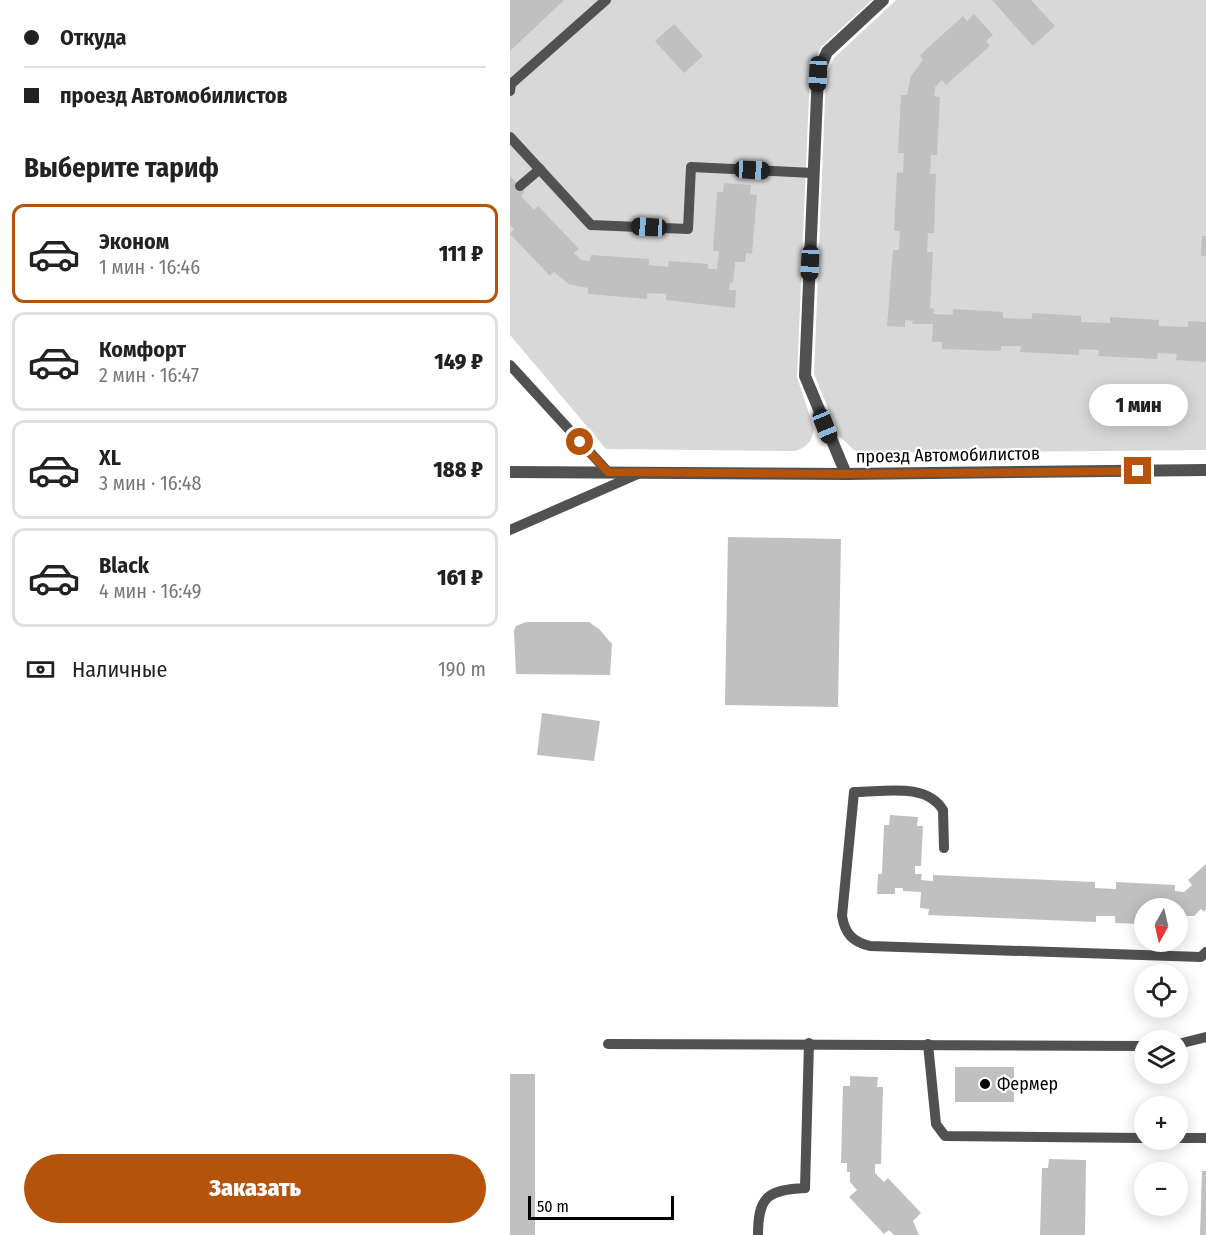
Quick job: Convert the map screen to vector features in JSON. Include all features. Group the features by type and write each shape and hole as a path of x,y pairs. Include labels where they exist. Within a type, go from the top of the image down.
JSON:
{"street":[{"path":"846,474 805,376 818,74 821,62 828,52 884,0"},
{"name":"проезд Автомобилистов","path":"510,472 846,474 1206,470"}],"lane":[{"path":"510,91 511,84 606,0"},
{"path":"510,137 591,225 688,229 691,167 813,172"},
{"path":"520,186 540,169"},
{"path":"510,365 608,472"},
{"path":"510,530 641,473"},
{"path":"944,848 943,810 928,794 917,791 854,792 842,916 844,927 850,937 870,946 1201,957 1206,952"},
{"path":"1188,1042 1206,1037"},
{"path":"758,1235 760,1208 765,1198 774,1192 805,1188 809,1043"},
{"path":"608,1044 1134,1046"},
{"path":"928,1044 936,1124 945,1136 1024,1139 1134,1138"},
{"path":"1188,1138 1206,1138"}],"shaded area":[{"path":"510,0 872,0 821,47 810,72 797,377 814,429 812,438 802,448 794,451 606,449 510,335"},
{"path":"896,0 1206,0 1206,450 863,453 854,450 840,437 814,374 826,75 834,58"}],"building":[{"path":"510,0 564,0 510,51"},
{"path":"992,0 1031,0 1055,26 1033,46"},
{"path":"974,14 993,35 986,41 990,46 946,85 942,80 935,87 934,96 940,97 937,155 931,155 930,174 936,174 934,233 928,233 927,252 933,252 930,308 934,309 933,314 953,315 953,309 1003,312 1003,318 1032,319 1032,313 1081,316 1081,322 1110,323 1110,317 1159,320 1159,326 1188,327 1188,321 1206,322 1206,362 1176,360 1177,354 1158,353 1157,359 1098,356 1099,350 1079,349 1079,355 1020,352 1021,346 1001,346 1001,351 942,349 942,342 932,342 933,324 912,324 913,321 905,320 905,327 887,326 893,250 899,250 900,231 894,231 897,172 903,173 904,153 898,153 901,95 907,95 911,76 923,60 920,55 963,16 967,21"},
{"path":"674,24 703,56 684,73 655,41"},
{"path":"510,176 525,192 521,196 534,210 538,206 579,249 574,253 581,260 590,261 591,255 649,259 649,265 668,267 669,261 708,264 708,269 717,269 719,251 713,251 717,192 723,192 724,183 751,185 750,194 757,195 752,254 746,253 745,262 735,262 733,283 730,282 729,290 736,290 735,308 666,300 666,294 647,293 647,299 588,294 588,288 569,284 554,272 550,276 510,234 514,229 510,225"},
{"path":"1202,236 1206,236 1206,256 1201,256"},
{"path":"728,537 841,539 838,707 725,705"},
{"path":"526,622 589,622 599,629 612,644 610,675 516,674 514,631 516,626"},
{"path":"542,713 600,721 594,761 537,755"},
{"path":"890,815 918,817 917,826 923,826 921,866 915,866 915,874 922,874 921,880 933,881 933,875 1095,882 1095,888 1116,889 1116,882 1175,885 1175,891 1184,892 1192,885 1188,880 1206,864 1206,909 1204,912 1201,909 1194,916 1188,916 1188,898 1134,898 1134,924 1115,923 1115,916 1096,916 1096,922 928,915 929,909 920,908 921,892 895,888 895,894 877,894 878,874 882,874 884,825 889,825"},
{"name":"Фермер","path":"955,1067 1014,1067 1014,1102 955,1102"},
{"path":"510,1074 535,1074 535,1235 510,1235"},
{"path":"850,1076 878,1077 877,1087 883,1087 881,1164 875,1164 875,1173 884,1182 888,1178 921,1213 913,1221 919,1235 894,1235 889,1230 884,1234 849,1197 857,1190 850,1182 847,1163 841,1163 843,1086 850,1086"},
{"path":"1049,1159 1086,1160 1085,1235 1040,1235 1042,1168 1048,1168"},
{"path":"1202,1171 1206,1171 1206,1235 1200,1235"}],"place":[{"name":"Фермер","path":"985,1084"}],"route":[{"path":"580,442 608,472 846,474 1138,471"}]}
